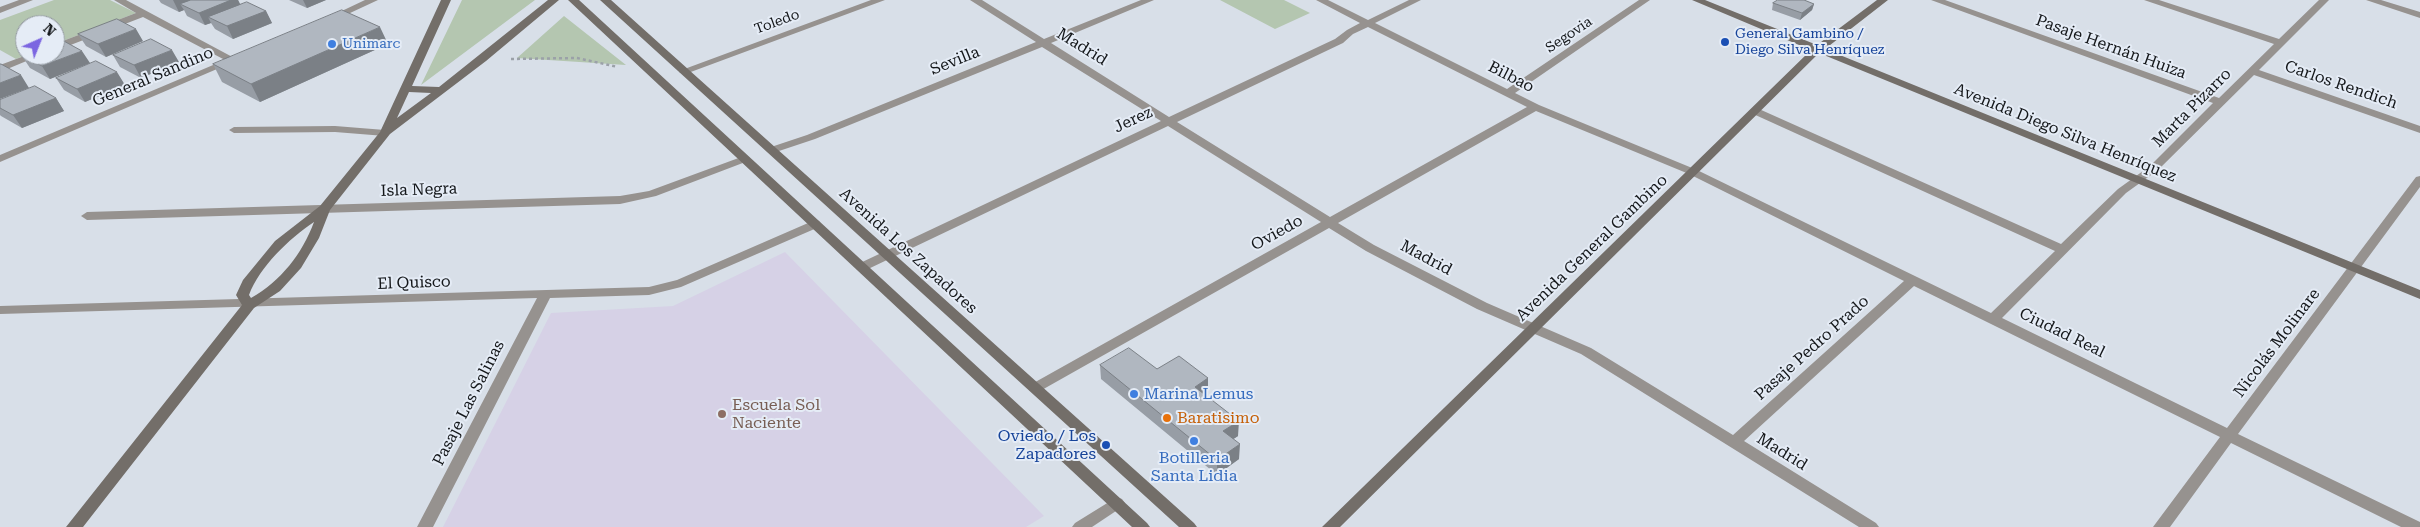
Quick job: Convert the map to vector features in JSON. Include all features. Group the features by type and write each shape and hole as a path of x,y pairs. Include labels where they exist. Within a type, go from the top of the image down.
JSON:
{"main road":[{"path":"249,304 242,295 246,283 290,234 324,209 384,133 446,0"},
{"path":"384,133 482,59 554,0"},
{"path":"573,0 1142,527"},
{"name":"Avenida Los Zapadores","path":"605,0 1189,527"},
{"name":"Avenida Diego Silva Henríquez","path":"1697,0 2420,295"},
{"name":"Avenida General Gambino","path":"1330,527 1818,49 1883,0"},
{"path":"405,89 442,90"},
{"path":"74,527 249,304 266,296 282,282 310,244 324,209"}],"street":[{"path":"0,10 28,0"},
{"path":"119,0 144,13"},
{"path":"320,22 373,0"},
{"name":"Toledo","path":"684,70 880,0"},
{"name":"Madrid","path":"975,0 1328,223 1432,282 1506,317 1534,327 1586,351 1734,442 1865,526"},
{"name":"Sevilla","path":"772,150 811,137 1149,0"},
{"name":"Bilbao","path":"1321,0 1534,107 1693,172"},
{"name":"Jerez","path":"862,267 1339,41 1350,32 1416,0"},
{"name":"Segovia","path":"1507,94 1646,0"},
{"name":"Pasaje Hernán Huiza","path":"1936,0 2220,102"},
{"path":"2149,0 2281,43"},
{"name":"Marta Pizarro","path":"1993,319 2122,191 2154,168 2324,0"},
{"path":"2371,0 2420,15"},
{"path":"65,44 144,13"},
{"name":"General Sandino","path":"0,159 237,58 144,13"},
{"path":"2,66 15,62"},
{"name":"Carlos Rendich","path":"2252,71 2420,130"},
{"name":"Oviedo","path":"1035,388 1534,107"},
{"path":"1755,111 2063,250"},
{"path":"234,130 335,128 384,133"},
{"name":"Isla Negra","path":"87,216 631,199 652,194 744,159"},
{"name":"Ciudad Real","path":"1693,172 2415,527"},
{"name":"Nicolás Molinare","path":"2161,527 2355,269 2420,179"},
{"name":"El Quisco","path":"0,310 634,293 665,288 815,224"},
{"name":"Pasaje Pedro Prado","path":"1734,442 1914,280"},
{"name":"Pasaje Las Salinas","path":"425,527 545,295"},
{"path":"1080,527 1117,503"}],"path":[{"path":"482,59 577,58 621,68"}],"shaded area":[{"name":"Escuela Sol Naciente","path":"785,252 1044,516 1026,527 443,527 551,313 673,306"}],"green space":[{"path":"54,0 110,0 136,13 65,40 65,15 15,15 15,58 0,50 0,20"},
{"path":"462,0 535,0 421,85"},
{"path":"1220,0 1284,0 1310,13 1275,29"},
{"path":"564,16 626,65 517,58"}],"building":[{"path":"191,0 231,0 199,13 180,4"},
{"path":"1778,0 1804,0 1814,4 1802,13 1773,3"},
{"path":"247,2 266,11 227,26 208,17"},
{"path":"342,10 380,27 251,84 213,64"},
{"path":"117,19 136,29 98,44 78,34"},
{"path":"151,39 172,50 134,65 113,55"},
{"path":"65,42 82,51 65,57"},
{"path":"96,61 117,72 77,89 56,78"},
{"path":"1,64 21,75 0,83"},
{"path":"35,86 56,98 13,115 0,108 0,100"},
{"path":"1129,348 1157,369 1179,356 1208,378 1195,387 1239,421 1223,431 1240,444 1217,460 1100,365"}],"place":[{"name":"General Gambino / Diego Silva Henríquez","path":"1725,42"},
{"name":"Unimarc","path":"332,44"},
{"name":"Marina Lemus","path":"1134,394"},
{"name":"Escuela Sol Naciente","path":"722,414"},
{"name":"Baratisimo","path":"1167,418"},
{"name":"Botilleria Santa Lidia","path":"1194,441"},
{"name":"Oviedo / Los Zapadores","path":"1106,445"}]}
